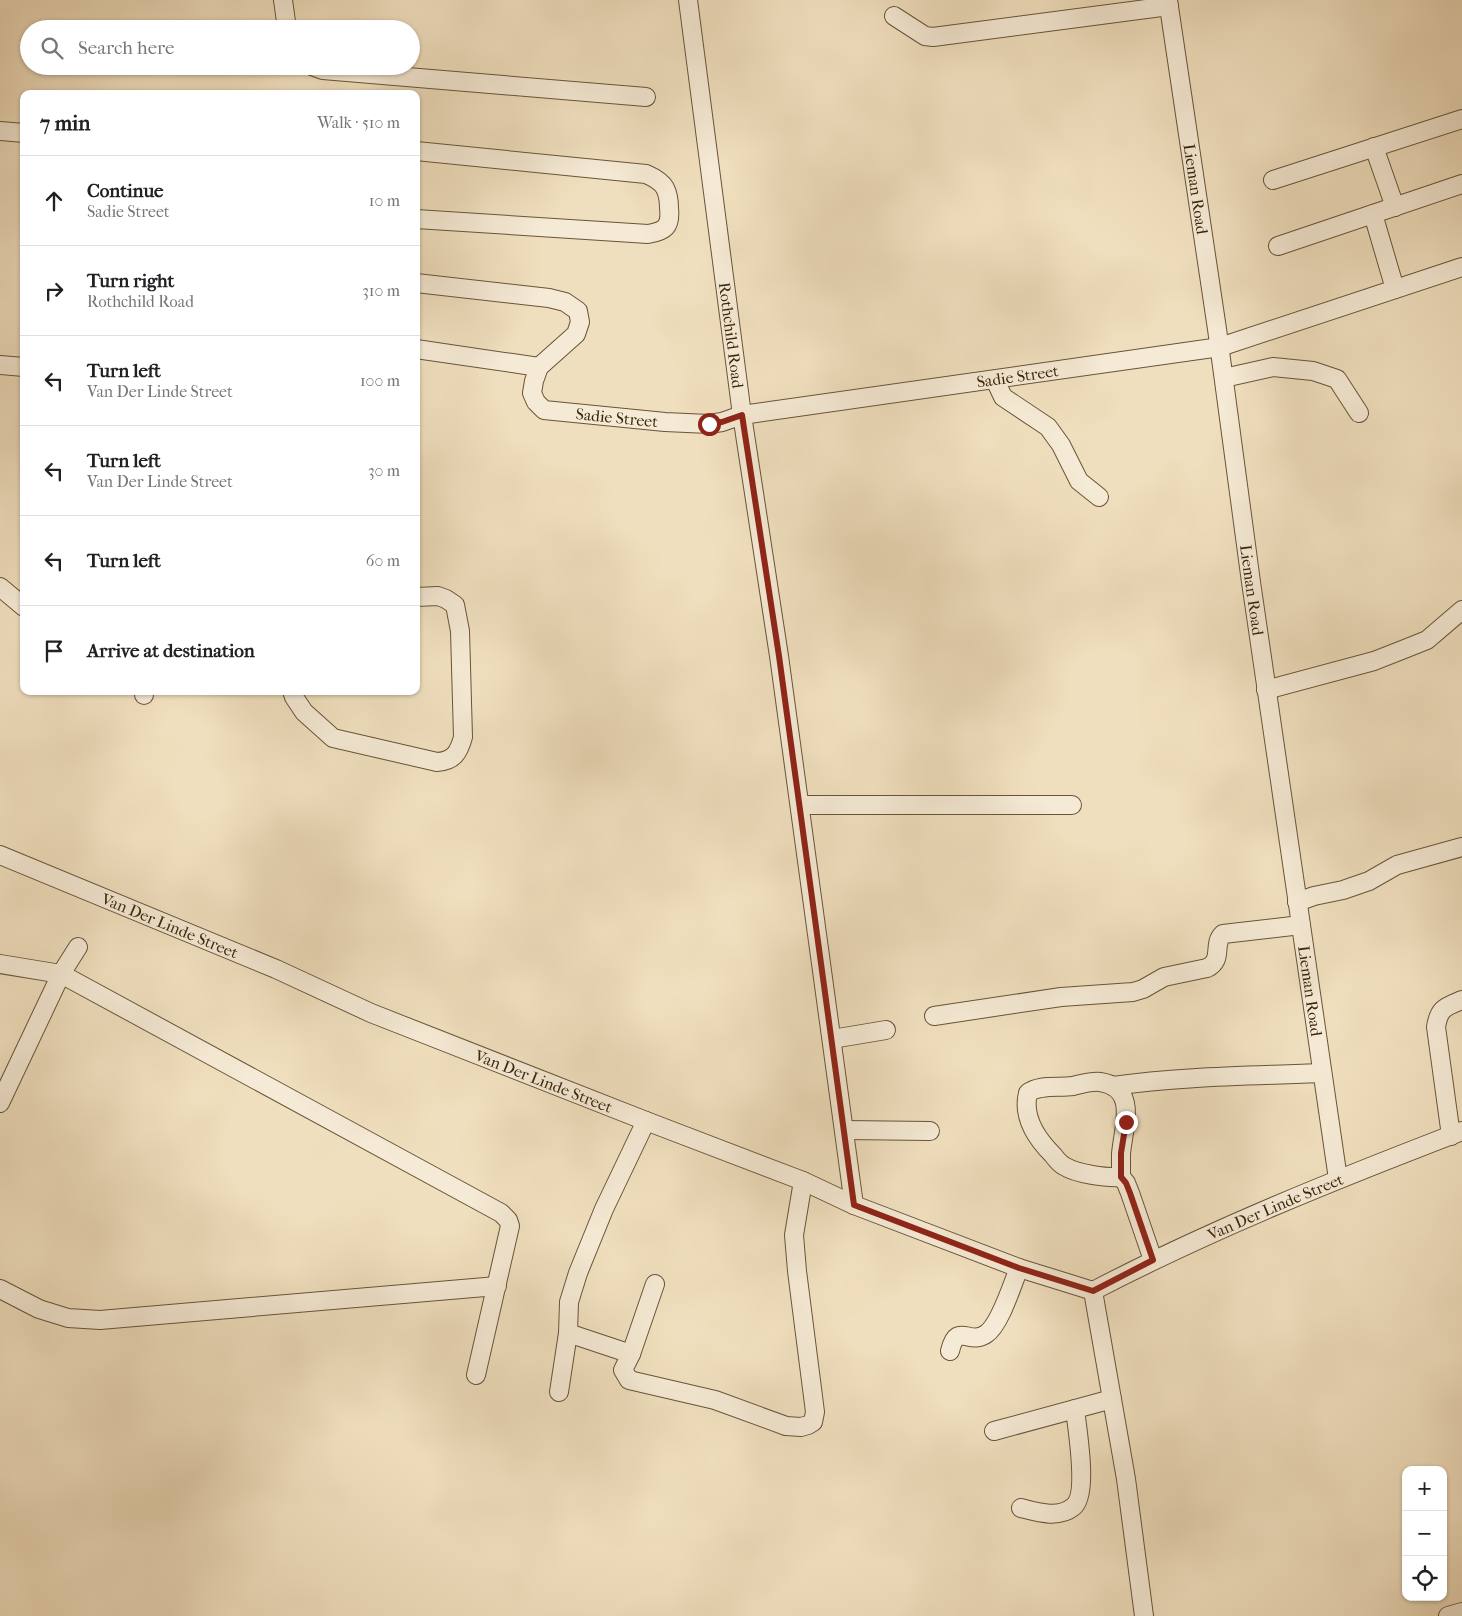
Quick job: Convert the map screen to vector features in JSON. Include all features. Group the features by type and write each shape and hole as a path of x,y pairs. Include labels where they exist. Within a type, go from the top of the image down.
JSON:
{"street":[{"path":"283,0 286,20"},
{"name":"Rothchild Road","path":"688,0 742,415 800,805 854,1205"},
{"path":"894,16 925,36 933,36 1168,3"},
{"name":"Lieman Road","path":"1168,3 1220,347 1266,690 1338,1179"},
{"path":"381,75 646,98"},
{"path":"1273,180 1462,119"},
{"path":"0,131 20,132"},
{"path":"1374,147 1395,207"},
{"path":"420,151 646,174 665,188 669,200 670,219 666,227 660,232 648,234 420,219"},
{"path":"1278,246 1462,184"},
{"path":"1373,214 1395,289"},
{"name":"Sadie Street","path":"539,367 532,393 536,402 544,410 665,422 709,424 742,415 1220,347 1462,267"},
{"path":"420,283 550,298 572,306 580,316 576,334 539,367 420,350"},
{"path":"0,365 20,367"},
{"path":"1224,378 1273,368 1313,371 1337,379 1359,413"},
{"path":"994,380 1003,397 1048,427 1061,445 1079,481 1099,497"},
{"path":"0,587 20,604"},
{"path":"293,695 304,712 333,738 437,762 452,758 459,751 463,737 460,631 454,606 446,599 438,596 420,597"},
{"path":"1266,690 1374,661 1414,646 1428,640 1462,610"},
{"path":"800,805 1072,805"},
{"path":"1297,902 1369,881 1397,865 1462,847"},
{"name":"Van Der Linde Street","path":"0,855 276,969 371,1013 646,1122 803,1181 854,1205 1019,1268 1093,1291 1153,1260 1338,1179 1456,1134"},
{"path":"934,1016 1061,998 1133,992 1143,989 1164,977 1212,966 1216,960 1219,937 1223,934 1301,924"},
{"path":"0,1103 61,974 78,947"},
{"path":"0,964 61,974 501,1213 508,1220 510,1226 476,1374"},
{"path":"1456,1134 1436,1027 1438,1014 1448,1005 1462,1000"},
{"path":"832,1039 886,1030"},
{"path":"1113,1086 1144,1081 1322,1072"},
{"path":"1121,1177 1111,1178 1080,1172 1063,1166 1046,1148 1032,1128 1026,1105 1028,1093 1042,1087 1066,1087 1098,1082 1113,1086 1121,1094 1126,1108 1126,1122 1121,1153 1121,1177 1130,1193 1153,1260"},
{"path":"558,1392 568,1333 569,1302 578,1273 604,1209 646,1122"},
{"path":"844,1130 930,1131"},
{"path":"655,1284 623,1370 628,1380 715,1400 786,1426 801,1427 813,1422 815,1412 794,1235 803,1181"},
{"path":"950,1351 952,1340 956,1336 980,1338 988,1333 996,1322 1019,1268"},
{"path":"0,1289 39,1309 68,1318 100,1320 497,1286"},
{"path":"1093,1291 1126,1479 1144,1616"},
{"path":"568,1333 630,1354"},
{"path":"994,1431 1112,1399"},
{"path":"1021,1508 1053,1514 1064,1512 1074,1506 1080,1493 1081,1466 1075,1409"},
{"path":"1448,1616 1462,1612"}],"route":[{"path":"709,424 742,415 779,656 854,1205 1019,1268 1093,1291 1153,1260 1130,1193 1121,1177 1121,1153 1126,1122"}]}
